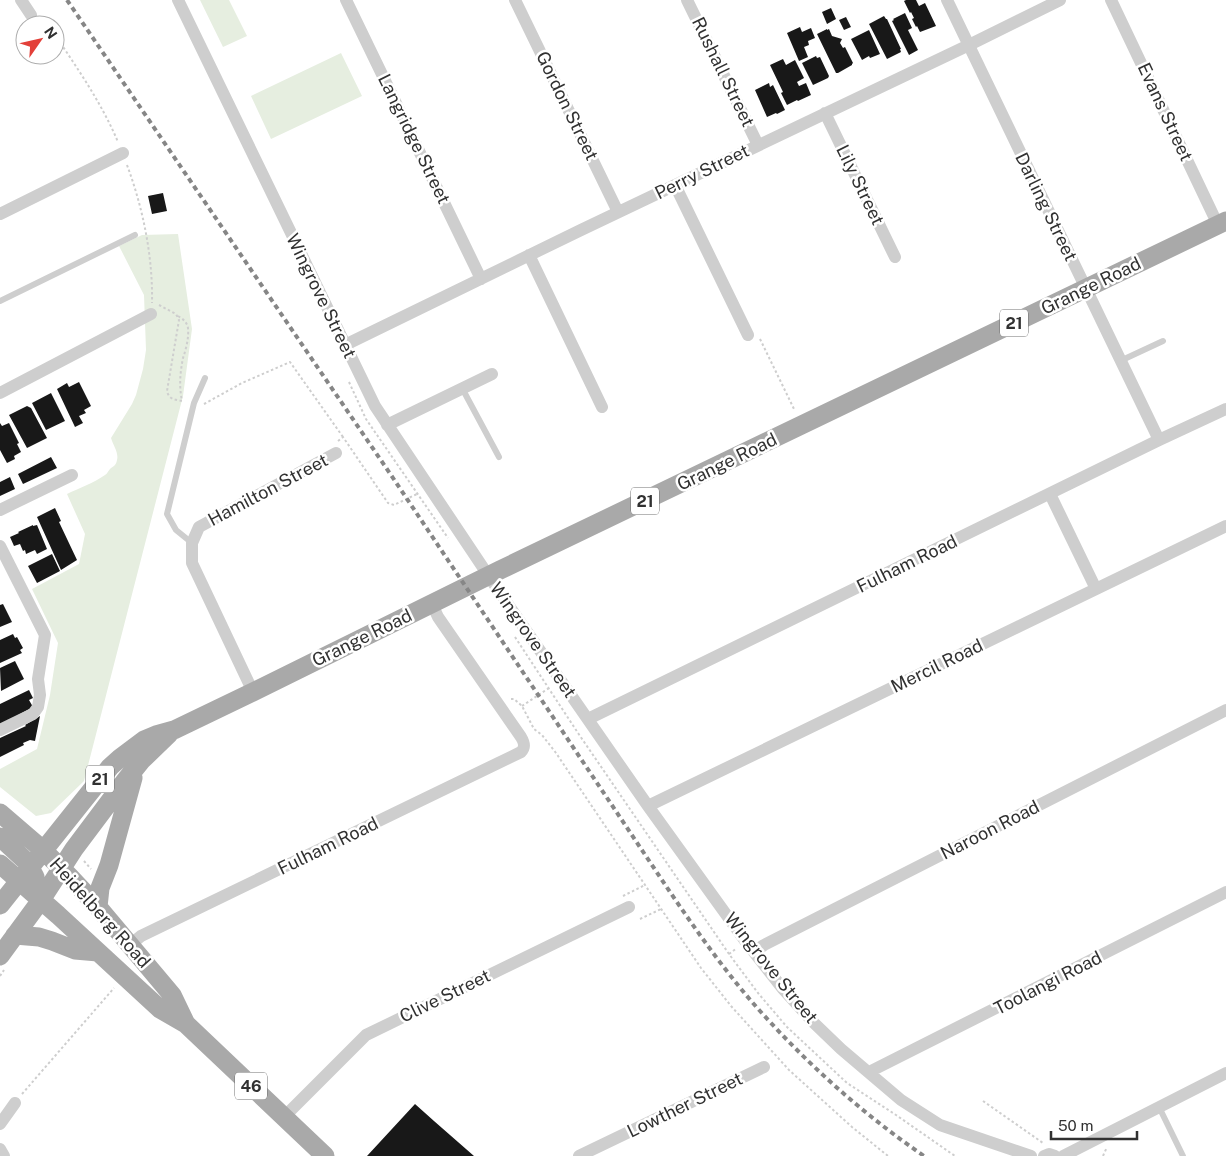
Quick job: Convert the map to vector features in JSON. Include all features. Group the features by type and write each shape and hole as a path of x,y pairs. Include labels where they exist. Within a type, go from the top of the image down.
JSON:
{"main road":[{"name":"Grange Road","path":"43,850 110,767 144,740 174,730 1222,223"},
{"name":"Grange Road","path":"62,869 74,849 136,767 174,730"},
{"path":"98,907 99,890 109,865 136,767"},
{"name":"Heidelberg Road","path":"0,813 43,850 98,907 172,995 186,1024"},
{"path":"0,837 24,859 25,873"},
{"name":"21","path":"0,905 43,850"},
{"name":"Heidelberg Road","path":"0,864 25,873 41,900 160,1009 186,1024 325,1156"},
{"name":"21","path":"0,956 62,869"},
{"path":"15,935 52,941 75,950 98,952"}],"street":[{"path":"22,0 31,15"},
{"name":"Wingrove Street","path":"178,0 374,406 481,580 588,718 648,806 754,952 783,989 814,1023 841,1049 901,1100 940,1125 1031,1156"},
{"name":"Langridge Street","path":"346,0 481,279"},
{"name":"Gordon Street","path":"515,0 618,212"},
{"name":"Rushall Street","path":"687,0 758,145"},
{"name":"Darling Street","path":"946,0 1159,440"},
{"name":"Perry Street","path":"345,345 1060,0"},
{"name":"Evans Street","path":"1112,0 1222,223"},
{"name":"Lily Street","path":"825,113 895,256"},
{"path":"0,214 123,153"},
{"path":"676,185 753,334"},
{"path":"529,255 602,407"},
{"path":"0,393 156,310"},
{"path":"387,425 492,374"},
{"name":"Fulham Road","path":"588,718 1226,409"},
{"name":"Hamilton Street","path":"253,692 192,563 192,543 199,527 336,453"},
{"path":"0,510 72,475"},
{"path":"1050,494 1096,589"},
{"name":"Mercil Road","path":"648,806 1226,526"},
{"path":"0,546 45,635 38,679 40,695 38,708 33,714 0,730"},
{"name":"Fulham Road","path":"130,944 142,936 521,752 525,744 521,737 438,617 433,604"},
{"name":"Naroon Road","path":"754,952 1226,710"},
{"name":"Toolangi Road","path":"869,1072 1226,892"},
{"name":"Clive Street","path":"284,1117 366,1035 626,901"},
{"name":"Lowther Street","path":"579,1156 764,1067"},
{"path":"1063,1156 1226,1073"},
{"path":"0,1124 15,1103"},
{"path":"0,1149 4,1156"}],"lane":[{"path":"0,301 135,235"},
{"path":"1120,361 1163,341"},
{"path":"192,543 176,530 168,514 194,403 205,378"},
{"path":"462,388 499,457"},
{"path":"1159,1108 1183,1156"}],"path":[{"path":"156,310 176,314 186,323 188,328 180,380 182,401"},
{"path":"176,314 179,320 167,391 168,396 172,400 202,405 290,362 388,503 394,505 417,494"},
{"path":"753,334 795,411"},
{"path":"336,453 339,440 343,437"},
{"path":"522,706 549,688 568,716"},
{"path":"514,699 522,706 534,729 542,735 556,753 709,978 740,1016 789,1070 888,1156"},
{"path":"626,901 645,885"},
{"path":"640,919 661,910"},
{"path":"15,1103 116,986"},
{"path":"785,1071 789,1070"},
{"path":"983,1101 1049,1153"}],"shaded area":[{"path":"200,0 229,0 247,36 223,47"},
{"path":"341,53 362,96 271,139 251,96"},
{"path":"178,234 192,329 183,396 84,781 51,813 36,816 0,787 0,769 37,749 50,695 58,643 32,589 79,564 85,534 67,494 106,475 116,464 117,455 111,438 132,404 143,369 146,350 144,295 119,246 142,235"}],"building":[{"path":"916,0 919,6 925,3 936,26 920,32 904,1"},
{"path":"831,8 836,19 827,24 822,12"},
{"path":"905,13 912,28 908,30 918,50 909,55 892,21"},
{"path":"884,16 901,49 901,52 887,59 869,24"},
{"path":"846,17 851,27 844,30 839,20"},
{"path":"800,27 802,32 811,28 815,38 808,41 809,45 804,47 808,57 799,61 787,33"},
{"path":"829,29 832,36 842,39 840,43 843,48 845,47 853,63 838,73 836,73 817,34"},
{"path":"869,30 880,54 870,58 869,56 862,60 851,39"},
{"path":"816,56 817,58 820,57 829,76 813,85 802,63"},
{"path":"783,59 786,65 795,60 804,78 797,82 799,86 806,83 811,95 787,105 770,65"},
{"path":"769,83 770,87 773,85 785,110 767,117 755,90"},
{"path":"163,193 167,211 152,214 148,196"},
{"path":"79,382 91,406 84,410 86,413 79,416 83,423 75,427 57,389 67,383 69,387"},
{"path":"51,393 65,421 46,430 32,403"},
{"path":"27,406 31,408 47,438 27,448 9,415"},
{"path":"0,423 2,426 9,423 19,443 17,444 21,452 14,456 15,459 7,463 0,450"},
{"path":"51,457 57,468 23,484 18,474"},
{"path":"10,477 15,489 0,496 0,482"},
{"path":"55,508 61,521 59,522 77,560 61,570 37,517"},
{"path":"33,525 37,525 47,549 37,554 35,550 26,554 20,544 14,546 10,537"},
{"path":"52,554 60,571 37,583 28,566"},
{"path":"3,604 12,622 0,627 0,605"},
{"path":"13,634 15,638 17,637 23,648 20,650 22,653 0,663 0,640"},
{"path":"15,661 24,679 1,691 0,668"},
{"path":"29,690 33,698 29,700 33,707 0,725 0,704"},
{"path":"40,716 35,741 30,740 23,743 24,745 0,757 0,738 26,726"},
{"path":"415,1104 434,1121 474,1156 367,1156"}],"railway":[{"path":"67,0 391,475 670,892 730,975 771,1023 812,1065 877,1122 924,1156"}]}
